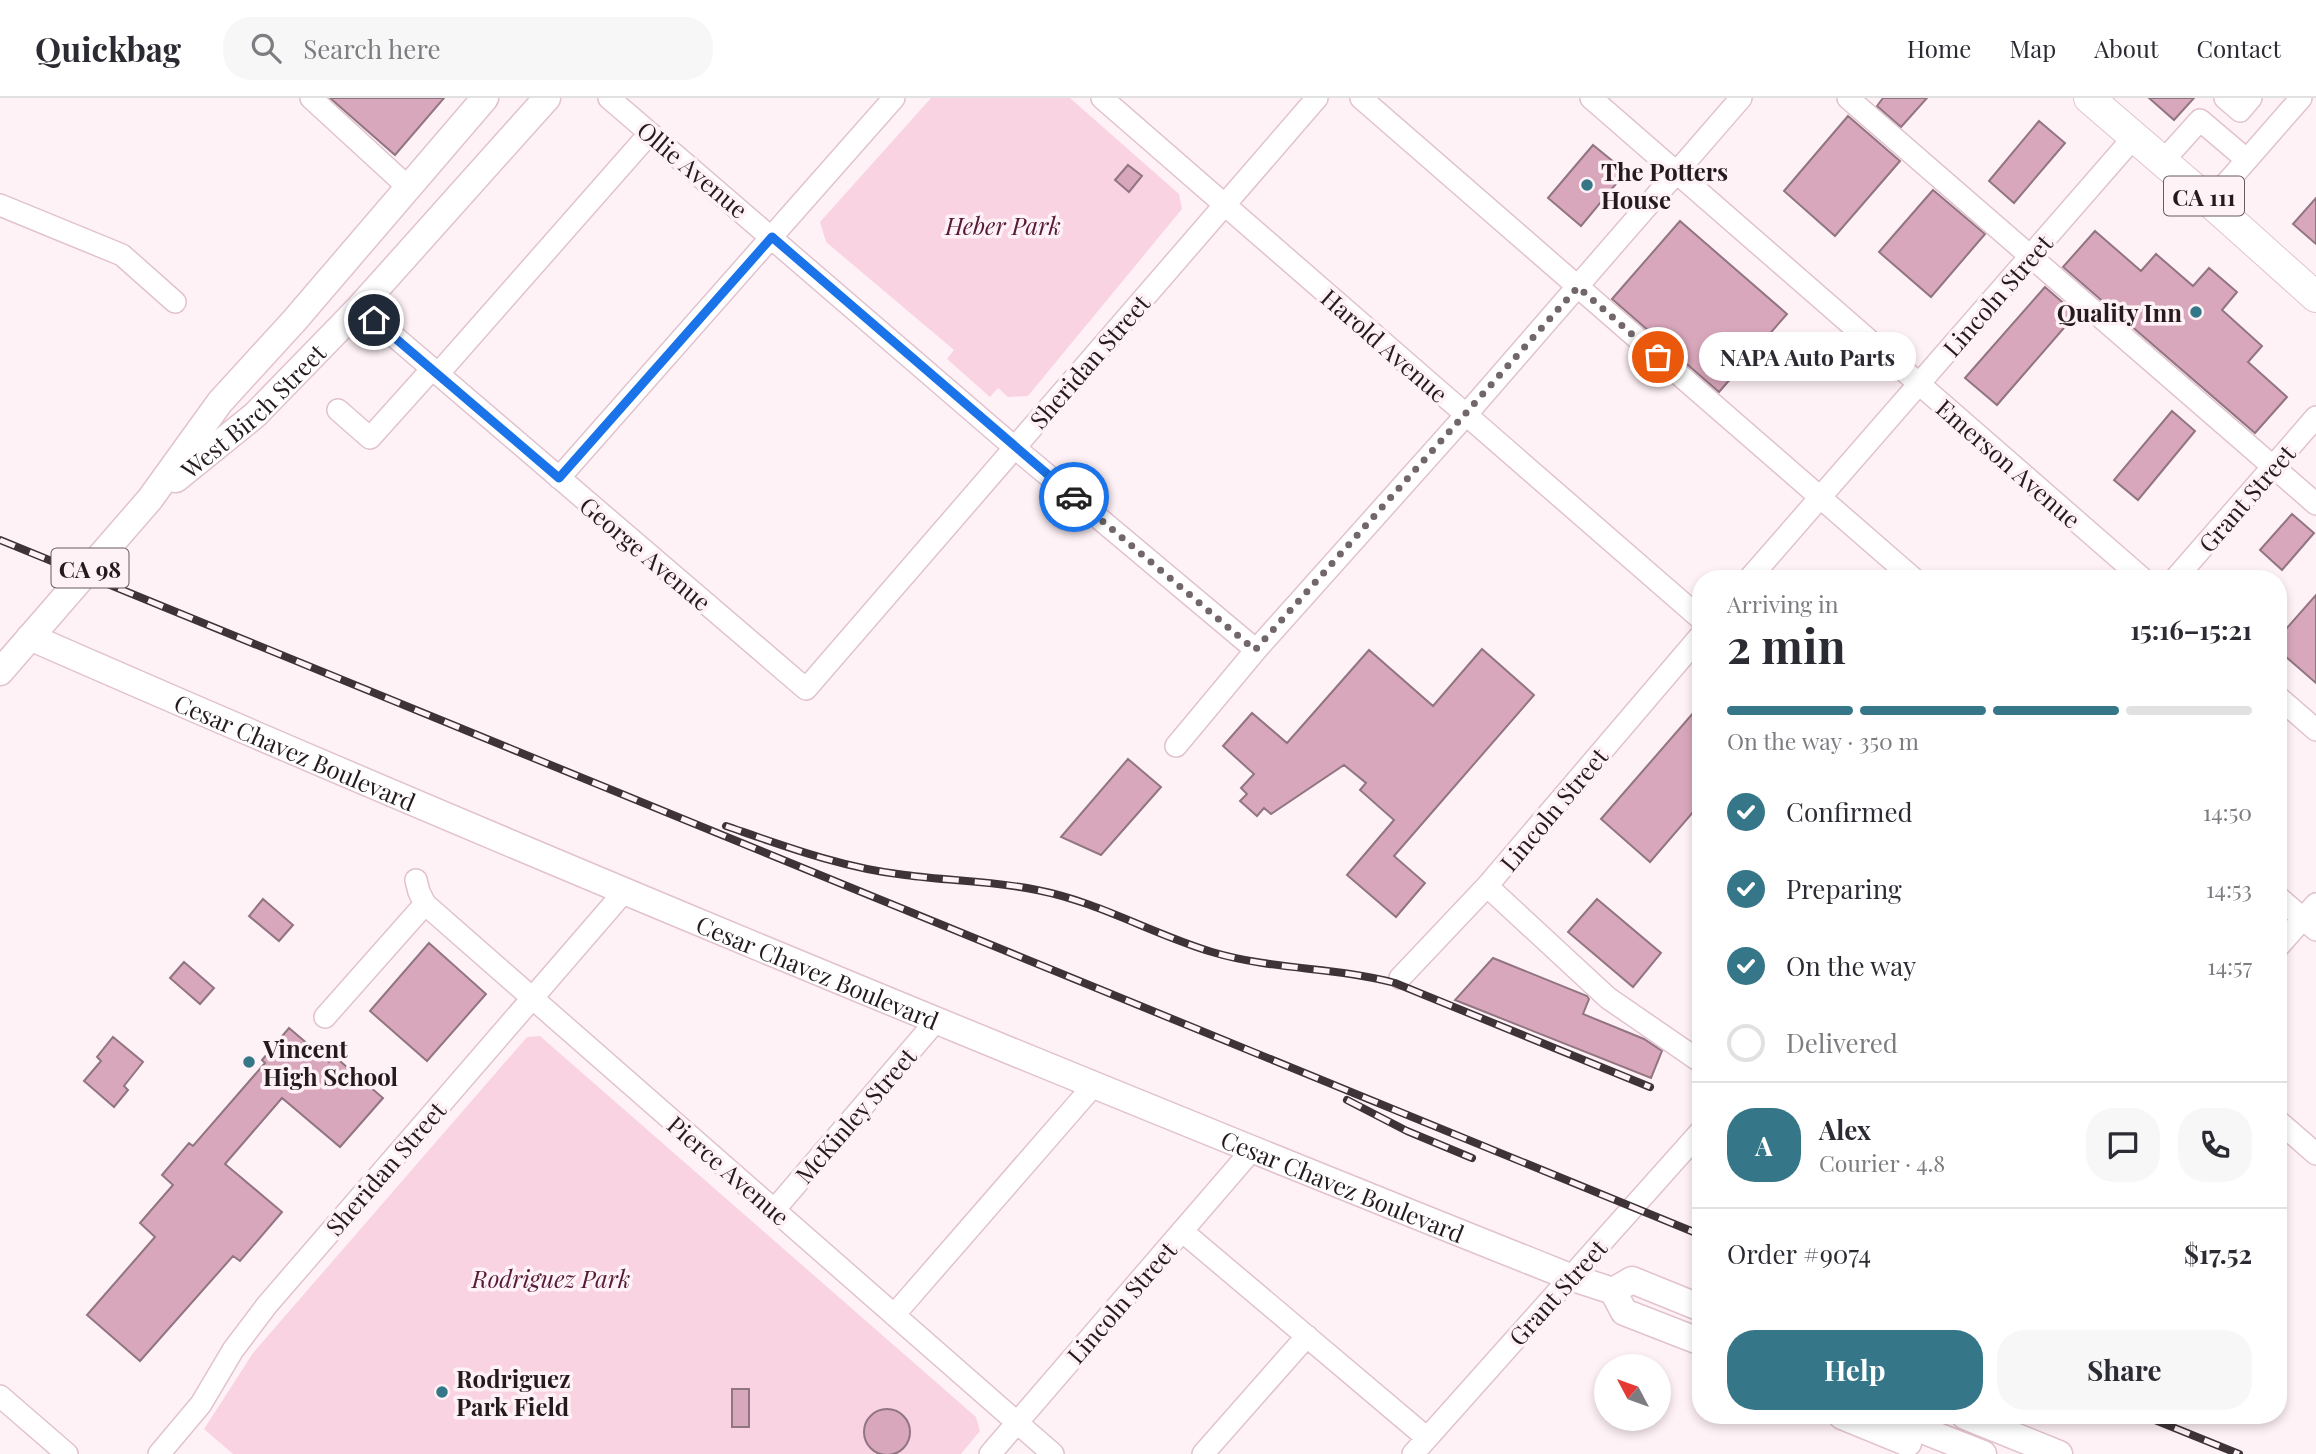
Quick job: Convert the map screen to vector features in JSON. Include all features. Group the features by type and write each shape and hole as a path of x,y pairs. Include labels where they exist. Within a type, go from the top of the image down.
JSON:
{"highway":[{"name":"CA 111","path":"2104,103 2134,137 2316,297"}],"main road":[{"name":"West Birch Street","path":"0,672 150,499 220,402 295,321 485,98"},
{"name":"West Birch Street","path":"150,499 255,415 360,307 547,98"},
{"name":"Cesar Chavez Boulevard","path":"30,637 255,736 624,892 1252,1150 1570,1277 1613,1291 1632,1280 1692,1304"},
{"path":"1613,1291 1624,1312 1692,1338"},
{"path":"1862,1424 1935,1454"},
{"path":"1907,1424 1983,1454"},
{"path":"1985,1424 2059,1454"}],"street":[{"path":"311,98 408,188"},
{"name":"Ollie Avenue","path":"608,98 1255,650"},
{"path":"559,478 894,98"},
{"name":"Harold Avenue","path":"1102,98 1692,611"},
{"name":"Sheridan Street","path":"806,689 1317,98"},
{"path":"1361,98 1904,570"},
{"name":"Emerson Avenue","path":"1591,98 2133,570"},
{"path":"1176,746 1255,650 1465,416 1741,98"},
{"path":"1849,98 2316,504"},
{"path":"2210,202 2301,98"},
{"path":"2217,135 2239,102"},
{"path":"2163,162 2200,120 2247,160"},
{"path":"338,410 370,438 435,372 650,133"},
{"name":"Lincoln Street","path":"1757,570 2134,137"},
{"path":"0,205 122,255 175,302"},
{"name":"George Avenue","path":"360,307 806,689"},
{"name":"Grant Street","path":"2183,570 2316,417"},
{"name":"Lincoln Street","path":"1400,978 1487,886 1692,646"},
{"path":"2287,705 2316,730"},
{"name":"Pierce Avenue","path":"416,880 425,904 1053,1454"},
{"path":"1487,886 1608,998 1692,1056"},
{"name":"Sheridan Street","path":"159,1454 201,1404 233,1350 267,1305 624,892"},
{"path":"2287,903 2312,918 2287,939"},
{"path":"325,1017 425,904"},
{"name":"McKinley Street","path":"775,1209 936,1021"},
{"path":"894,1315 1094,1085"},
{"path":"2287,1129 2315,1152"},
{"name":"Grant Street","path":"1420,1446 1692,1141"},
{"name":"Lincoln Street","path":"990,1454 1252,1150"},
{"path":"1182,1231 1307,1336 1420,1446"},
{"path":"1203,1454 1307,1336"},
{"path":"0,1395 66,1454"}],"green space":[{"name":"Heber Park","path":"931,98 1070,98 1179,194 1182,209 1028,396 1008,397 998,388 990,397 947,359 954,350 826,242 820,222"},
{"name":"Rodriguez Park","path":"540,1036 976,1417 980,1431 961,1454 233,1454 204,1429 253,1353 527,1037"}],"building":[{"path":"330,98 444,98 395,155"},
{"path":"1883,98 1927,98 1901,127 1877,106"},
{"path":"2149,98 2194,98 2174,120"},
{"path":"1848,116 1900,161 1835,236 1784,191"},
{"path":"2039,121 2065,143 2014,203 1989,181"},
{"name":"The Potters House","path":"1593,145 1626,172 1581,226 1548,198"},
{"path":"1128,165 1142,176 1129,192 1115,180"},
{"path":"1933,190 1985,234 1931,297 1879,252"},
{"path":"2316,198 2316,244 2293,224"},
{"path":"1680,221 1787,314 1719,392 1612,299"},
{"path":"2095,231 2141,271 2156,254 2193,286 2209,268 2237,292 2222,310 2262,346 2248,362 2287,397 2255,433 2063,267"},
{"path":"2045,287 2076,314 1997,405 1965,378"},
{"path":"2172,411 2195,431 2138,500 2114,480"},
{"path":"2292,514 2314,533 2282,570 2260,550"},
{"path":"2316,595 2316,683 2287,658 2287,628"},
{"path":"1482,649 1534,695 1394,856 1425,883 1396,917 1347,875 1394,820 1360,790 1366,783 1344,765 1271,814 1264,808 1257,816 1240,801 1247,794 1241,788 1254,774 1223,746 1252,713 1287,743 1369,650 1433,706"},
{"path":"1692,714 1692,813 1650,862 1601,819"},
{"path":"1128,759 1161,787 1101,855 1061,837"},
{"path":"263,899 293,925 279,941 249,916"},
{"path":"1597,899 1661,953 1633,987 1568,932"},
{"path":"429,943 486,994 427,1061 370,1011"},
{"path":"1493,958 1587,996 1589,999 1583,1014 1644,1039 1662,1051 1651,1078 1455,1000"},
{"path":"184,962 214,988 200,1004 170,978"},
{"path":"289,1028 329,1062 334,1056 383,1098 340,1147 282,1098 225,1164 282,1212 240,1261 233,1256 140,1361 87,1315 155,1237 140,1223 173,1185 162,1175 189,1143 193,1146 265,1063 262,1060"},
{"path":"113,1037 143,1062 124,1086 128,1090 114,1107 84,1081 101,1061 97,1057"},
{"path":"732,1389 749,1389 749,1427 732,1427"},
{"path":"887,1409 903,1416 910,1432 903,1448 887,1455 871,1448 864,1432 871,1416"}],"railway":[{"path":"0,540 1692,1231"},
{"path":"726,826 814,855 882,872 1004,885 1060,895 1190,945 1235,958 1395,983 1650,1087"},
{"path":"1347,1100 1407,1131 1472,1158"},
{"path":"2165,1424 2239,1454"}],"way so far":[{"path":"1074,497 1255,650 1578,287 1658,357"}],"place":[{"name":"The Potters House","path":"1587,185"},
{"name":"Quality Inn","path":"2196,312"},
{"name":"NAPA Auto Parts","path":"1658,357"},
{"name":"Vincent High School","path":"249,1062"},
{"name":"Rodriguez Park Field","path":"442,1392"}],"route":[{"path":"374,320 559,478 772,237 1074,497"}]}
